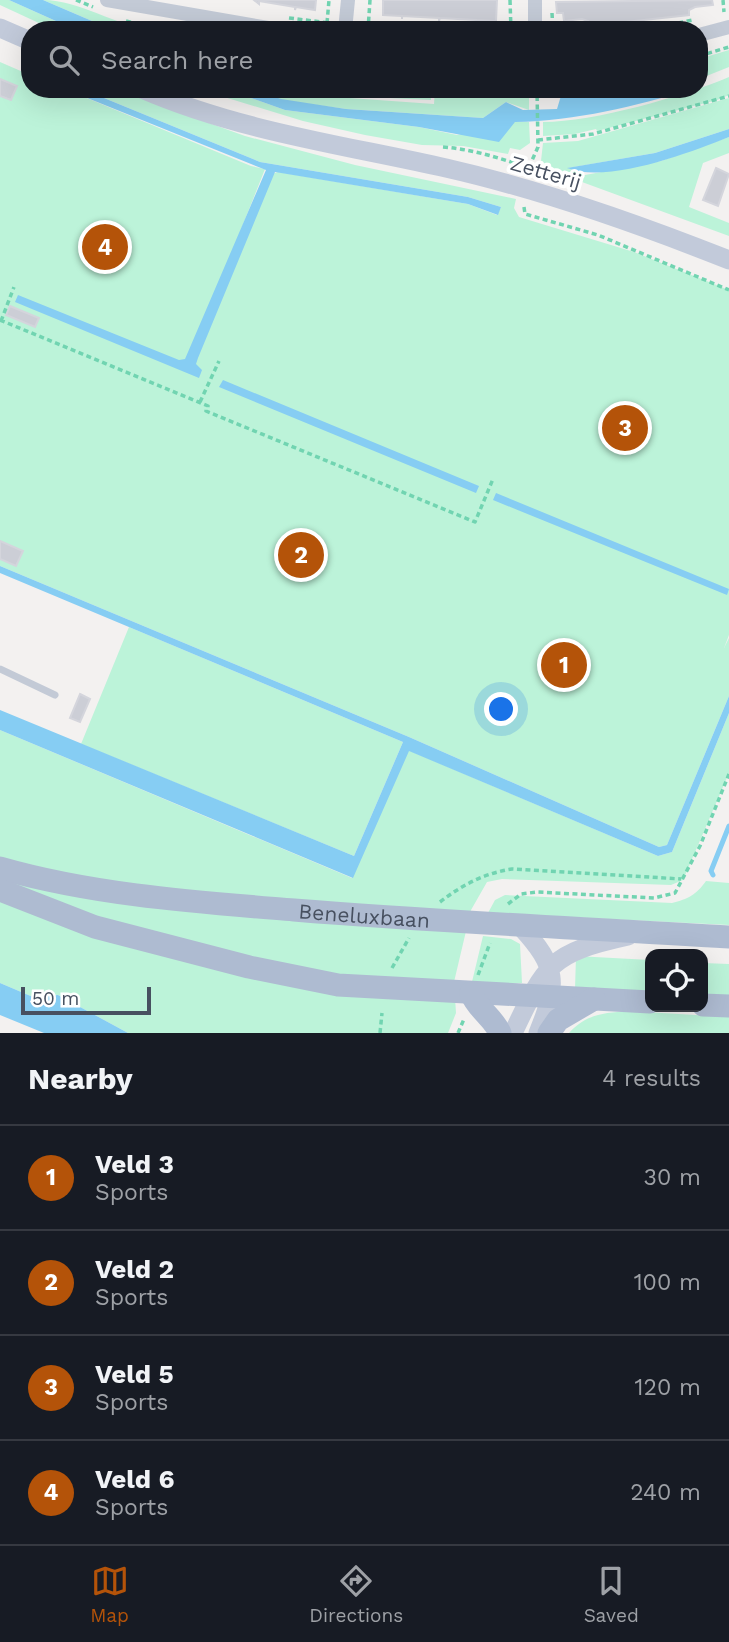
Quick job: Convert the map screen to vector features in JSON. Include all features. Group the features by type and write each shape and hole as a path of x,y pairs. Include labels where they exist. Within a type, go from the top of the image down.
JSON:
{"main road":[{"name":"Beneluxbaan","path":"0,868 121,891 219,904 521,927 729,937"},
{"path":"0,890 95,927 249,967 338,985 645,1002"},
{"path":"471,993 477,1007 492,1018 500,1033"},
{"path":"549,1033 558,1020 594,999"},
{"path":"708,1005 729,1006"}],"street":[{"path":"107,0 166,6 237,21"},
{"path":"346,21 348,0"},
{"path":"535,0 535,21"},
{"path":"708,33 729,27"},
{"path":"0,28 21,37"},
{"name":"Zetterij","path":"170,98 277,133 519,187 620,217 729,260"},
{"path":"521,927 536,943 549,967"},
{"path":"538,1033 541,997 549,967 583,946 646,932"},
{"path":"513,1033 541,997"}],"lane":[{"path":"0,668 55,695"}],"path":[{"path":"327,21 329,0"},
{"path":"368,21 370,0"},
{"path":"510,0 511,21"},
{"path":"711,16 729,12"},
{"path":"688,21 698,19"},
{"path":"708,53 729,47"},
{"path":"539,138 605,131 729,96"},
{"path":"537,98 539,138 519,187 525,214 598,235 729,290"},
{"path":"15,287 1,320 208,405 206,411 475,522 493,479"},
{"path":"200,402 219,362"},
{"path":"436,905 455,890 491,872 512,869 681,879 700,846 729,774"},
{"path":"389,976 412,934"},
{"path":"380,1033 382,1013"}],"green space":[{"path":"0,0 9,0 56,21 35,21 0,5"},
{"path":"43,0 71,4 117,21 92,21"},
{"path":"729,50 729,67 708,75 708,56"},
{"path":"0,62 21,71 21,98 87,98 251,166 265,169 240,232 247,236 272,174 278,172 468,204 497,215 501,207 468,197 260,162 104,98 140,98 245,136 355,165 516,199 514,208 519,217 634,252 729,290 729,635 724,648 729,638 729,696 667,845 659,847 409,737 0,566"},
{"path":"729,77 729,95 597,131 543,136 543,122 587,118 668,98 708,98 708,85"},
{"path":"228,98 251,98 285,110 419,127 457,135 515,122 529,122 530,143 520,150 510,148 508,154 463,146 422,145 303,121"},
{"path":"275,98 349,98 434,104 434,98 529,98 529,110 506,102 483,118 346,109"},
{"path":"390,98 431,98 431,100"},
{"path":"729,98 729,129 655,153 568,168 585,175 661,161 729,137 729,153 703,163 689,207 729,223 729,236 552,171 541,161 543,143 578,141"},
{"path":"129,627 403,742 354,856 81,744"},
{"path":"729,713 729,773 683,880 671,885 502,879 487,882 471,910 454,982 456,1013 448,1033 128,1033 58,995 33,997 0,983 0,730 352,878 408,750 658,856 672,852"},
{"path":"706,881 729,883 729,925 488,913 495,900 505,895 672,903 691,896"},
{"path":"483,936 511,939 520,944 522,983 471,986"},
{"path":"576,956 645,960 645,992 575,989"},
{"path":"708,963 729,964 729,996 708,994"},
{"path":"628,1011 729,1017 729,1033 569,1033 589,1018"}],"water":[{"path":"9,0 43,0 92,21 56,21"},
{"path":"87,98 104,98 260,162 468,197 501,207 498,215 468,204 275,172 198,358 196,364 202,370 199,378 15,302 18,295 179,360 185,359 266,170"},
{"path":"251,98 278,98 346,109 483,118 506,102 523,110 557,109 560,98 660,98 583,116 515,122 499,142 419,127 285,110"},
{"path":"729,129 729,137 648,164 604,172 584,172 567,168 655,153"},
{"path":"223,380 479,486 476,493 219,387"},
{"path":"496,493 729,589 727,595 493,500"},
{"path":"0,566 409,737 659,847 667,845 729,696 729,713 672,852 658,856 409,751 353,878 0,730 0,710 354,856 403,742 0,573"},
{"path":"0,983 33,997 58,995 128,1033 44,1033 0,1015"}],"building":[{"path":"254,0 316,0 315,10 296,7 295,10 295,7 259,1 259,4"},
{"path":"383,0 497,0 496,21 440,18 439,21 439,18 383,15"},
{"path":"712,0 713,5 695,7 689,10 689,15 634,21 564,21 563,13 557,13 556,2"},
{"path":"0,79 17,86 11,100 0,96"},
{"path":"716,168 729,174 718,206 703,200"},
{"path":"10,306 39,318 35,327 6,315"},
{"path":"0,541 23,551 16,566 0,559"},
{"path":"80,694 90,699 80,722 70,718"}],"waterway":[{"path":"713,875 711,871 729,826"}],"place":[{"name":"Veld 6","path":"105,247"},
{"name":"Veld 5","path":"625,428"},
{"name":"Veld 2","path":"301,555"},
{"name":"Veld 3","path":"564,665"}]}
